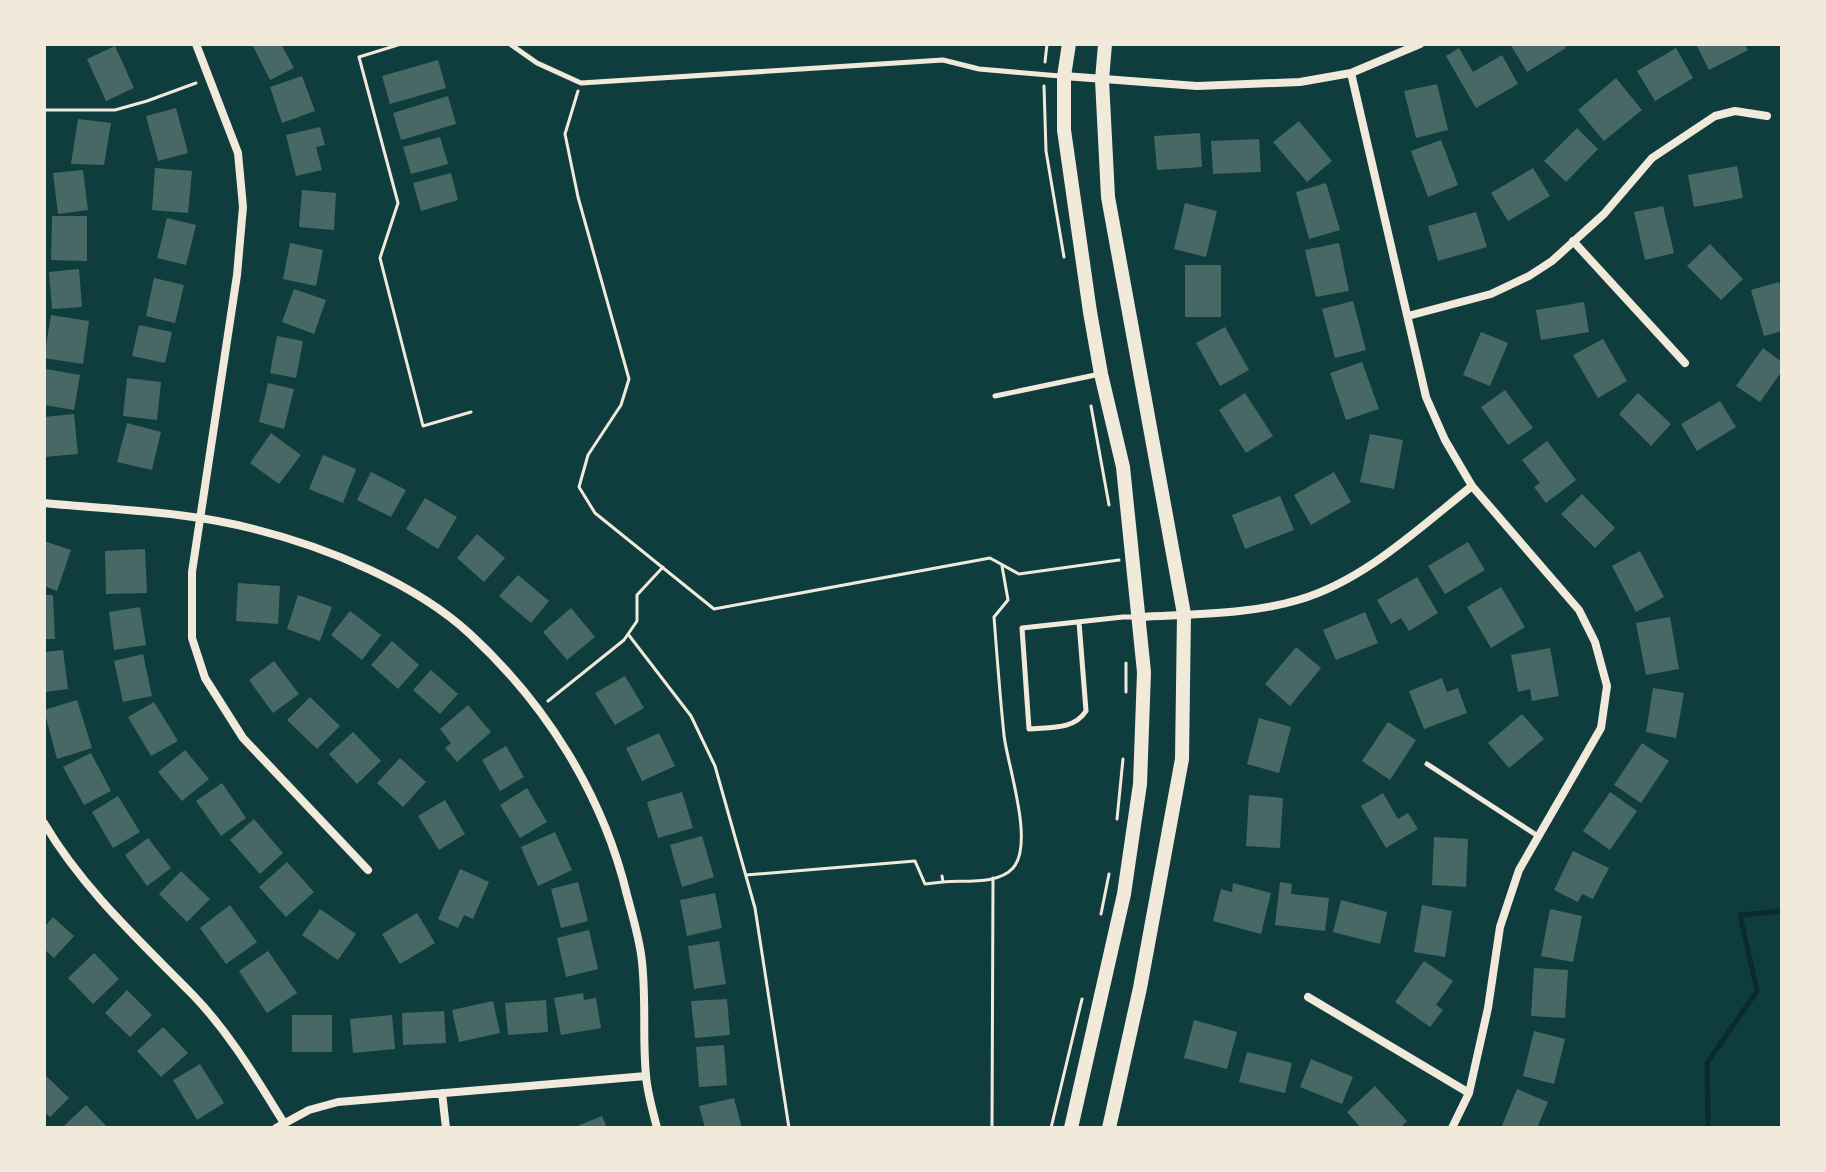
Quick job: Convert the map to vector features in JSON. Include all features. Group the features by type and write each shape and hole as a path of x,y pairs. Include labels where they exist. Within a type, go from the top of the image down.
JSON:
{"main road":[{"path":"1069,44 1064,76 1064,130 1101,374 1123,467 1144,672 1140,784 1124,894 1071,1128"},
{"path":"1105,44 1102,80 1108,197 1184,614 1182,759 1140,988 1109,1128"}],"street":[{"path":"196,44 238,153 243,207 237,275 192,572 192,638 205,678 243,738 368,870"},
{"path":"1064,76 1197,86 1300,82 1351,73 1420,44"},
{"path":"1351,73 1426,397 1445,440 1472,486 1579,610 1595,642 1607,686 1601,728 1519,870 1500,927 1488,1008 1469,1093 1452,1128"},
{"path":"1408,316 1491,294 1529,276 1604,214 1652,158 1715,116 1735,111 1767,116"},
{"path":"1573,241 1685,363"},
{"path":"1139,617 1238,611 1298,600 1341,583 1383,555 1472,486"},
{"path":"44,503 200,519 252,528 301,543 371,571 429,604 469,633 538,709 582,777 608,831 627,892 641,954 646,1076 657,1128"},
{"path":"44,823 65,856 117,919 192,994 225,1033 280,1125 309,1110 338,1102 646,1076"},
{"path":"1308,997 1469,1093"},
{"path":"442,1093 446,1128"}],"lane":[{"path":"510,44 537,63 581,83 943,60 979,69 1064,76"},
{"path":"995,396 1101,374"},
{"path":"1079,622 1086,711 1080,720 1070,725 1029,729 1022,628 1079,622 1139,617"},
{"path":"1427,764 1538,836"}],"path":[{"path":"401,44 359,57 398,203 380,258 423,426 471,412"},
{"path":"1047,44 1044,75 1046,151 1065,259"},
{"path":"44,110 115,110 211,77"},
{"path":"581,83 565,134 578,197 629,379 621,405 588,455 579,487 595,513 714,609 990,558 1019,574 1119,560"},
{"path":"1091,407 1111,515"},
{"path":"746,875 915,861 925,884 1001,878 1016,866 1021,845 1017,786 1005,740 994,617 1008,600 1002,564"},
{"path":"538,709 624,640 637,621 637,595 663,567"},
{"path":"628,634 691,716 715,766 755,908 789,1128"},
{"path":"1126,660 1126,702"},
{"path":"1116,824 1124,757"},
{"path":"1100,920 1111,865"},
{"path":"942,876 943,882"},
{"path":"992,1128 993,878"},
{"path":"1051,1128 1083,994"}],"building":[{"path":"252,44 281,44 294,68 270,80"},
{"path":"1510,44 1564,44 1566,48 1527,72"},
{"path":"1696,44 1744,44 1748,50 1709,70"},
{"path":"115,46 134,88 106,101 87,59"},
{"path":"1459,48 1473,72 1502,55 1518,84 1476,108 1446,56"},
{"path":"1676,48 1693,78 1655,101 1637,71"},
{"path":"438,60 446,88 390,104 382,76"},
{"path":"302,76 315,111 282,123 270,87"},
{"path":"1616,78 1642,110 1604,141 1578,110"},
{"path":"1437,84 1448,130 1416,138 1404,91"},
{"path":"448,96 456,124 401,140 393,113"},
{"path":"176,108 188,153 158,161 146,116"},
{"path":"78,119 111,123 104,165 71,164"},
{"path":"1299,121 1332,161 1307,182 1273,142"},
{"path":"320,127 325,145 316,147 322,170 296,176 286,135"},
{"path":"1577,128 1598,149 1566,182 1544,161"},
{"path":"1200,133 1202,167 1157,170 1154,136"},
{"path":"440,137 448,164 411,174 403,147"},
{"path":"1259,139 1261,172 1213,174 1211,141"},
{"path":"1441,140 1458,185 1428,197 1411,151"},
{"path":"1737,166 1743,198 1694,207 1688,175"},
{"path":"155,168 192,171 188,213 152,210"},
{"path":"1533,168 1550,196 1508,221 1491,193"},
{"path":"83,170 88,210 58,214 53,173"},
{"path":"451,173 458,200 421,211 413,183"},
{"path":"1326,183 1340,230 1309,239 1296,192"},
{"path":"302,190 336,193 334,230 299,227"},
{"path":"1185,203 1217,211 1206,257 1174,249"},
{"path":"1663,206 1674,253 1645,260 1634,212"},
{"path":"1476,212 1487,247 1438,261 1428,226"},
{"path":"52,216 87,216 87,261 51,260"},
{"path":"167,218 196,225 186,265 157,258"},
{"path":"290,243 323,250 316,286 283,279"},
{"path":"1339,243 1349,291 1316,297 1305,250"},
{"path":"1710,244 1743,279 1721,300 1687,266"},
{"path":"1185,265 1221,265 1221,317 1185,317"},
{"path":"79,269 82,307 52,309 49,272"},
{"path":"154,278 184,285 175,323 146,316"},
{"path":"1779,282 1782,331 1764,336 1751,290"},
{"path":"294,289 326,300 314,334 282,322"},
{"path":"1353,301 1366,350 1335,358 1322,309"},
{"path":"1584,302 1589,332 1541,340 1536,310"},
{"path":"51,315 89,321 83,364 44,358"},
{"path":"139,325 172,332 165,363 132,356"},
{"path":"1225,327 1249,370 1220,386 1196,343"},
{"path":"1481,332 1508,343 1490,386 1463,375"},
{"path":"277,336 303,341 296,378 270,373"},
{"path":"1603,339 1627,381 1598,398 1573,355"},
{"path":"1763,348 1782,362 1782,371 1760,402 1736,386"},
{"path":"1362,362 1379,409 1346,420 1330,373"},
{"path":"46,369 80,375 74,410 44,405"},
{"path":"127,378 161,382 157,420 123,416"},
{"path":"268,383 294,389 284,429 259,422"},
{"path":"1505,390 1533,428 1508,445 1481,407"},
{"path":"1245,393 1273,436 1246,453 1219,410"},
{"path":"1638,393 1671,424 1651,446 1619,414"},
{"path":"1720,401 1736,427 1697,451 1681,424"},
{"path":"74,414 78,454 44,457 44,417"},
{"path":"127,423 161,432 152,470 117,462"},
{"path":"271,433 301,455 279,484 250,463"},
{"path":"1370,434 1403,440 1394,489 1360,482"},
{"path":"1547,441 1576,480 1546,503 1534,487 1540,483 1522,460"},
{"path":"323,455 356,469 343,503 309,489"},
{"path":"371,472 406,490 391,517 357,500"},
{"path":"1334,472 1351,502 1311,525 1294,495"},
{"path":"1582,494 1615,528 1595,548 1561,514"},
{"path":"1280,496 1294,530 1245,549 1232,515"},
{"path":"425,498 457,517 438,549 406,529"},
{"path":"477,534 505,558 484,582 457,558"},
{"path":"44,541 71,550 57,591 44,586"},
{"path":"1468,542 1485,570 1445,594 1428,566"},
{"path":"145,549 147,593 106,594 105,551"},
{"path":"1640,551 1664,597 1636,612 1612,566"},
{"path":"518,575 549,601 531,623 499,596"},
{"path":"1417,577 1438,613 1409,631 1401,618 1391,624 1377,600"},
{"path":"238,583 280,586 278,624 236,621"},
{"path":"1501,587 1525,627 1491,648 1467,607"},
{"path":"44,595 53,595 55,639 44,639"},
{"path":"298,595 332,607 320,641 287,629"},
{"path":"140,607 146,645 114,650 109,612"},
{"path":"571,608 595,637 567,660 543,632"},
{"path":"350,611 381,635 362,660 331,635"},
{"path":"1365,612 1378,643 1336,660 1323,630"},
{"path":"1670,617 1679,669 1646,675 1636,623"},
{"path":"392,641 419,665 398,689 371,665"},
{"path":"1296,647 1321,668 1290,706 1265,684"},
{"path":"1550,648 1559,696 1532,701 1530,689 1518,692 1511,655"},
{"path":"63,650 68,689 44,692 44,652"},
{"path":"143,654 152,696 123,702 114,661"},
{"path":"274,661 299,694 273,713 249,680"},
{"path":"431,670 458,694 440,714 413,690"},
{"path":"625,676 644,708 615,725 595,693"},
{"path":"1442,678 1447,692 1458,688 1467,713 1424,729 1409,691"},
{"path":"1653,688 1684,693 1676,738 1646,732"},
{"path":"310,697 340,726 317,749 287,720"},
{"path":"77,700 92,748 57,759 44,710"},
{"path":"154,702 178,741 151,756 128,717"},
{"path":"468,705 491,732 457,762 445,748 451,743 440,729"},
{"path":"1522,714 1544,739 1509,768 1488,743"},
{"path":"1259,718 1291,727 1279,773 1247,764"},
{"path":"1388,722 1416,740 1390,780 1362,761"},
{"path":"353,732 381,761 357,784 329,754"},
{"path":"659,733 675,766 642,781 626,748"},
{"path":"1642,743 1669,761 1641,803 1614,785"},
{"path":"506,746 524,777 500,791 482,760"},
{"path":"185,750 209,779 182,801 158,772"},
{"path":"91,753 111,791 84,805 63,767"},
{"path":"400,758 426,782 403,807 377,783"},
{"path":"222,783 246,818 221,836 196,801"},
{"path":"527,788 547,822 520,838 500,805"},
{"path":"682,792 693,828 658,838 647,802"},
{"path":"1610,792 1637,811 1610,850 1583,831"},
{"path":"1383,793 1398,819 1408,813 1418,829 1386,848 1361,806"},
{"path":"1249,795 1283,798 1280,848 1246,846"},
{"path":"118,796 140,832 113,848 92,812"},
{"path":"445,800 465,834 439,850 418,816"},
{"path":"254,819 283,853 260,874 230,840"},
{"path":"555,832 572,870 538,886 521,847"},
{"path":"702,836 714,877 682,887 670,845"},
{"path":"1434,837 1468,839 1466,887 1432,885"},
{"path":"148,838 171,868 147,886 125,855"},
{"path":"1573,851 1609,868 1593,899 1582,894 1578,902 1554,890"},
{"path":"287,862 314,892 286,917 259,887"},
{"path":"460,869 489,882 473,919 464,915 458,928 438,919"},
{"path":"181,871 210,899 187,922 159,894"},
{"path":"578,882 588,921 561,928 551,889"},
{"path":"1280,882 1292,884 1291,894 1329,898 1325,931 1275,925"},
{"path":"1233,883 1271,893 1261,934 1213,921 1221,889 1232,892"},
{"path":"715,893 722,928 687,936 680,900"},
{"path":"1341,900 1387,912 1380,944 1333,932"},
{"path":"230,905 257,942 226,964 200,928"},
{"path":"1422,905 1452,911 1445,957 1414,952"},
{"path":"320,909 356,934 338,960 302,935"},
{"path":"1550,909 1582,916 1573,962 1541,956"},
{"path":"417,913 435,943 400,964 382,934"},
{"path":"53,917 74,936 54,958 44,949 44,927"},
{"path":"589,930 598,969 566,977 557,938"},
{"path":"719,941 726,984 694,989 688,946"},
{"path":"268,951 297,993 267,1013 239,971"},
{"path":"94,953 119,979 93,1004 68,978"},
{"path":"1424,961 1453,981 1436,1005 1443,1010 1430,1027 1395,1002"},
{"path":"1534,968 1568,970 1565,1018 1531,1016"},
{"path":"127,990 152,1015 130,1037 105,1013"},
{"path":"583,993 584,1000 596,998 601,1028 561,1035 554,998"},
{"path":"727,999 730,1035 695,1038 691,1001"},
{"path":"546,1000 548,1032 508,1035 505,1003"},
{"path":"493,1001 500,1033 459,1042 452,1010"},
{"path":"444,1011 446,1043 403,1045 402,1013"},
{"path":"292,1015 332,1015 332,1052 292,1052"},
{"path":"392,1015 395,1049 353,1053 350,1019"},
{"path":"1194,1020 1237,1032 1227,1069 1184,1058"},
{"path":"163,1027 188,1053 161,1077 137,1051"},
{"path":"1534,1031 1565,1039 1554,1084 1523,1076"},
{"path":"724,1045 727,1085 699,1087 696,1047"},
{"path":"1247,1052 1292,1063 1285,1093 1239,1082"},
{"path":"1311,1059 1353,1077 1342,1104 1300,1087"},
{"path":"200,1064 224,1103 197,1120 173,1080"},
{"path":"44,1074 69,1098 50,1117 44,1111"},
{"path":"1375,1086 1407,1121 1400,1128 1361,1128 1347,1112"},
{"path":"1517,1089 1548,1102 1537,1128 1501,1128"},
{"path":"734,1098 742,1128 705,1128 699,1106"},
{"path":"86,1105 108,1128 64,1126"},
{"path":"602,1116 607,1128 572,1128"}],"waterway":[{"path":"1708,1128 1707,1063 1757,991 1740,915 1782,911"}]}
